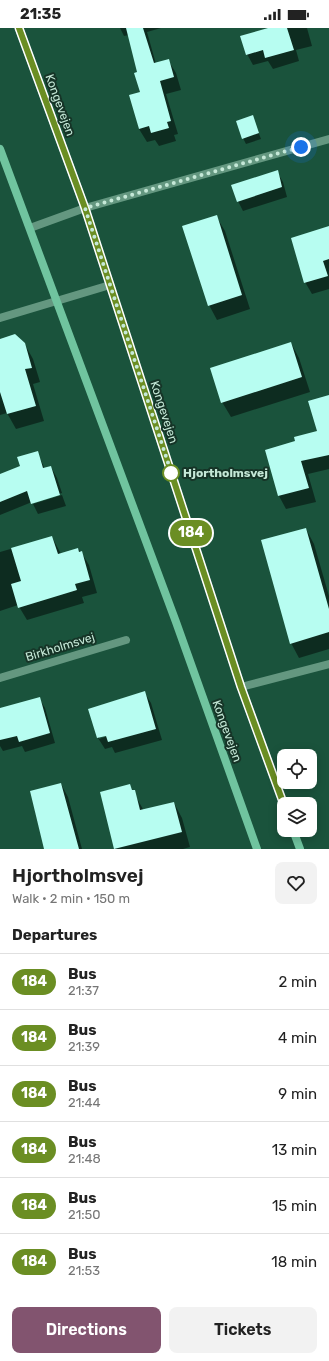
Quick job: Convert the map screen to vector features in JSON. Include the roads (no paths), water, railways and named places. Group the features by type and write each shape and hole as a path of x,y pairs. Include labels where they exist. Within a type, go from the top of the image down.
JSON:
{"main road":[{"name":"Kongevejen","path":"18,28 85,208 241,687 281,797"},
{"name":"Kongevejen","path":"0,149 257,849"},
{"path":"296,837 300,849"}],"street":[{"path":"30,228 85,208 329,139"},
{"path":"0,318 110,285"},
{"name":"Birkholmsvej","path":"0,678 126,640"},
{"path":"241,687 329,664"}],"place":[{"name":"Hjortholmsvej","path":"171,473"}]}
